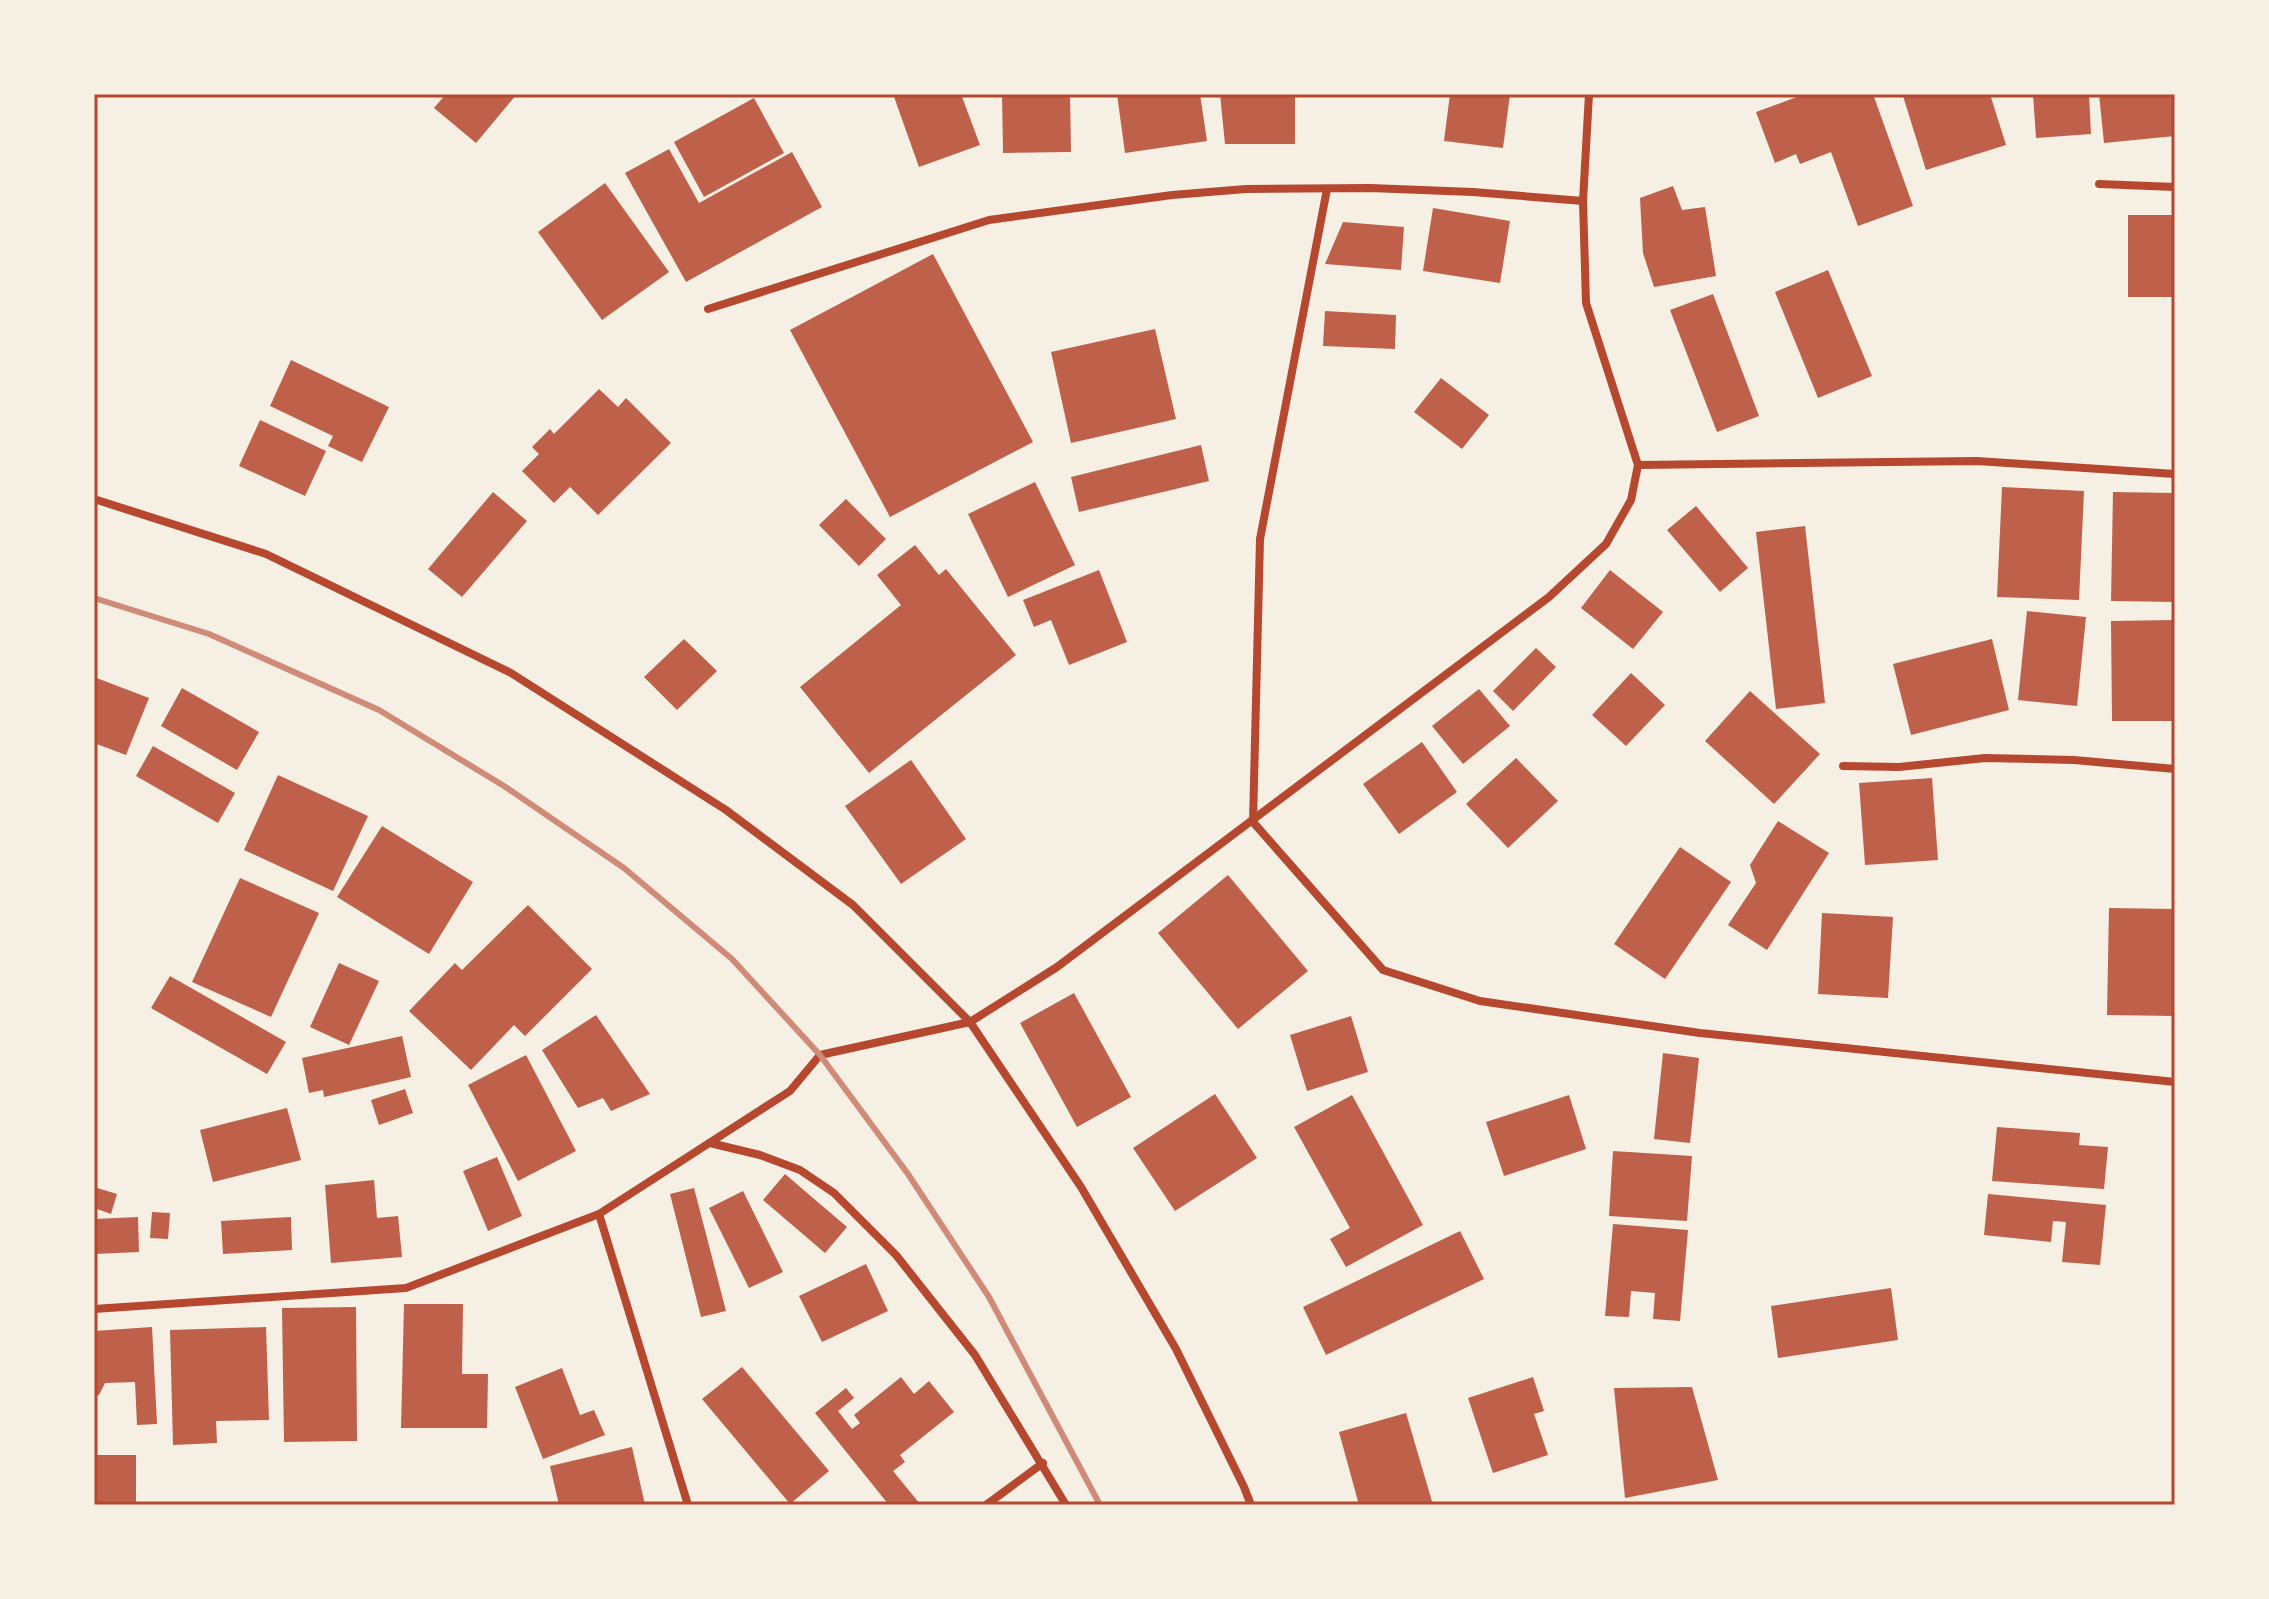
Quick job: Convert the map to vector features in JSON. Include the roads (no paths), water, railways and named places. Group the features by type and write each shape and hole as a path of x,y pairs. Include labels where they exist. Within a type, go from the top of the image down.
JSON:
{"street":[{"path":"94,1309 406,1288 599,1214 790,1091 820,1055 970,1022 1057,967 1549,597 1606,544 1631,500 1638,465 1586,303 1583,201 1589,94"},
{"path":"2099,184 2175,187"},
{"path":"708,309 989,220 1172,195 1246,189 1327,189 1473,192 1583,201"},
{"path":"1327,189 1260,539 1253,822 1383,970 1480,1001 1700,1033 2175,1082"},
{"path":"1638,465 1977,461 2175,474"},
{"path":"94,499 266,554 511,673 726,810 853,905 970,1022 1081,1187 1176,1349 1251,1505"},
{"path":"1843,766 1899,767 1985,758 2074,760 2175,769"},
{"path":"710,1143 760,1155 800,1170 834,1193 896,1255 975,1355 1066,1505"},
{"path":"599,1214 688,1505"},
{"path":"986,1505 1043,1463"}],"railway":[{"path":"94,598 209,634 379,710 504,786 624,868 732,959 820,1055 908,1174 989,1297 1100,1505"}]}
